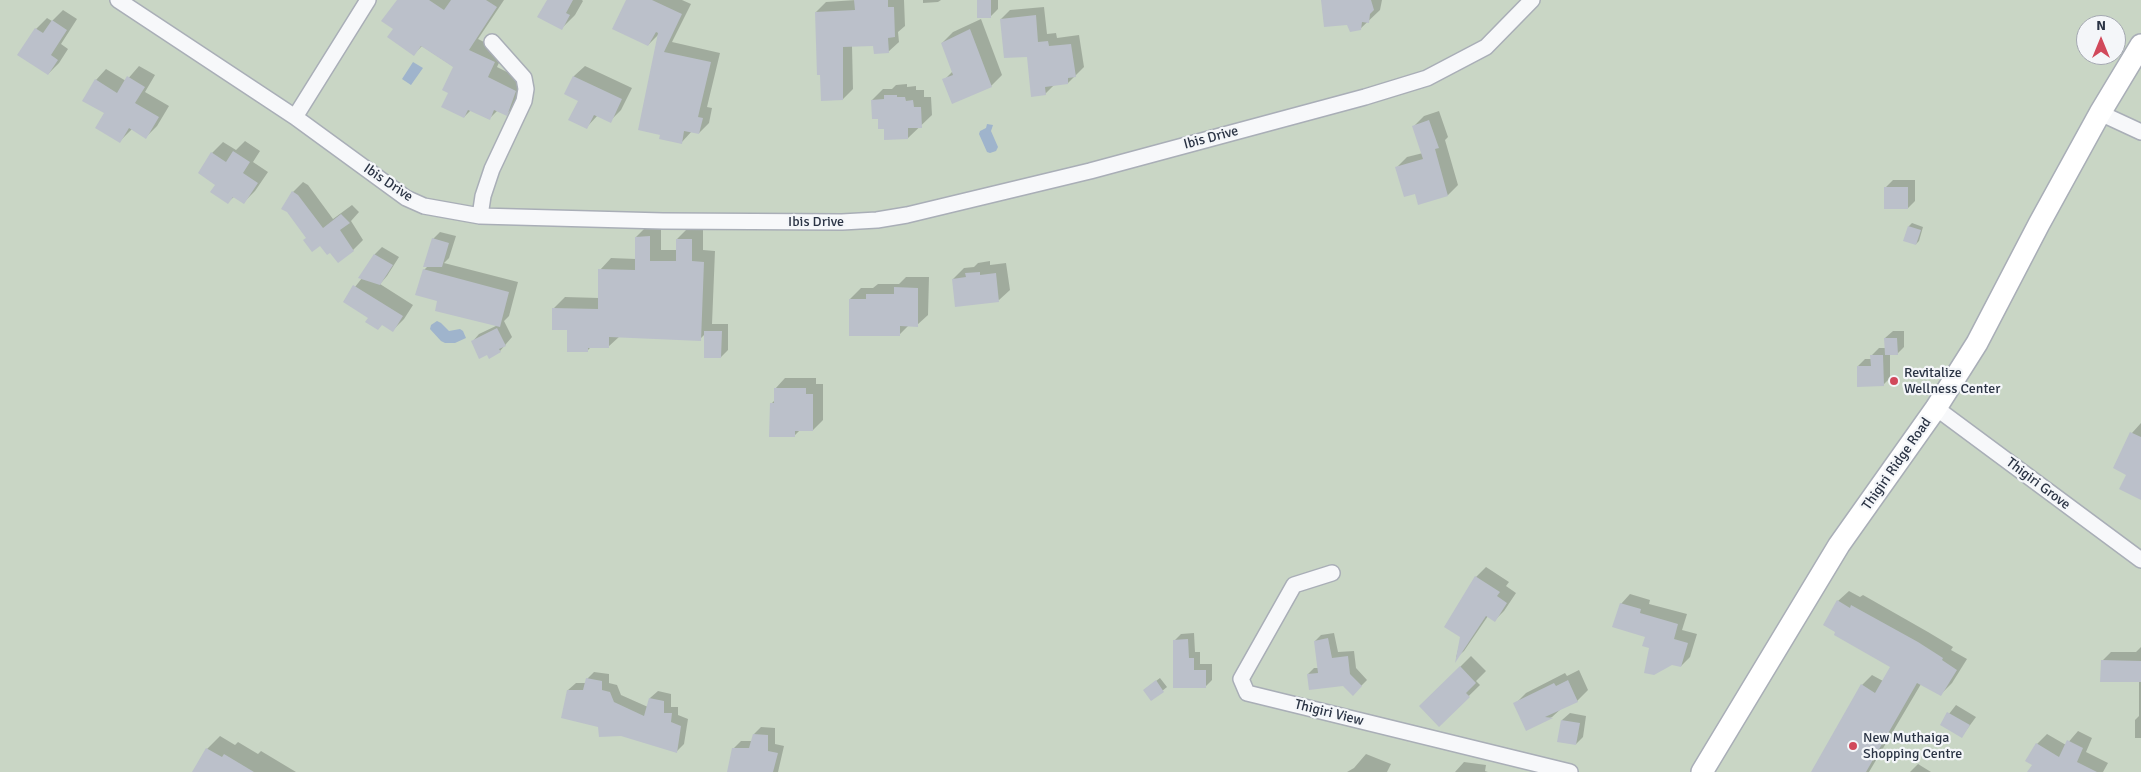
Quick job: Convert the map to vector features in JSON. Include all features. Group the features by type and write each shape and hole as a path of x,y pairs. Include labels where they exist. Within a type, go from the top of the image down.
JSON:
{"street":[{"name":"Ibis Drive","path":"118,0 294,117 406,198 424,206 480,216 663,221 842,222 877,220 907,215 1090,171 1365,97 1427,78 1486,47 1532,0"},
{"path":"294,117 368,0"},
{"path":"480,216 483,196 489,178 524,101 526,90 524,78 492,42"},
{"name":"Thigiri Ridge Road","path":"1702,772 1840,545 1936,408 1977,343 2039,224 2100,114 2141,46"},
{"path":"2100,114 2141,132"},
{"name":"Thigiri Grove","path":"1936,408 2141,560"},
{"name":"Thigiri View","path":"1332,574 1294,585 1241,678 1247,693 1570,772"}],"green space":[{"path":"0,0 2141,0 2141,772 0,772"}],"water":[{"path":"413,62 423,68 411,85 402,79"},
{"path":"987,124 993,125 991,131 998,147 996,151 990,153 987,152 979,134 980,131 986,128"},
{"path":"437,321 449,331 460,329 466,338 455,343 441,341 430,329 431,325"}],"building":[{"path":"397,0 429,0 444,10 451,0 486,0 497,7 469,50 495,62 488,77 516,91 507,116 494,110 490,120 468,110 464,118 441,107 448,93 442,90 453,67 421,46 414,56 387,37 393,29 381,21"},
{"path":"547,0 573,0 566,13 570,15 562,30 537,17"},
{"path":"626,0 652,0 682,14 664,52 711,62 698,117 703,118 699,134 684,131 682,144 659,139 660,135 638,130 658,33 656,32 648,46 612,29"},
{"path":"854,0 888,0 888,7 894,7 895,37 888,38 889,53 874,54 873,46 843,47 843,100 821,101 820,75 817,75 815,12 855,10"},
{"path":"977,0 991,0 991,18 977,18"},
{"path":"1321,0 1371,0 1374,10 1370,14 1369,23 1362,22 1361,30 1350,32 1347,25 1324,27"},
{"path":"1036,15 1038,42 1048,41 1049,46 1071,44 1076,77 1068,78 1068,84 1045,87 1046,95 1031,97 1027,57 1004,58 1000,19"},
{"path":"52,20 67,30 51,55 58,60 48,75 17,55 35,28 43,33"},
{"path":"970,29 992,87 952,104 942,79 953,75 941,43"},
{"path":"127,76 145,87 135,103 159,117 146,139 129,128 120,143 95,128 104,113 82,101 95,79 117,93"},
{"path":"573,76 622,99 611,123 594,115 587,129 568,120 578,101 564,94"},
{"path":"884,95 897,95 897,97 905,97 906,101 913,100 914,107 921,107 922,128 908,128 908,139 884,140 884,129 878,129 878,119 872,119 871,100 884,99"},
{"path":"1429,120 1439,148 1435,149 1448,196 1418,205 1415,194 1404,197 1395,167 1423,159 1412,126"},
{"path":"233,151 250,162 243,173 258,183 244,204 233,197 228,204 210,192 215,185 198,173 211,152 226,162"},
{"path":"1884,187 1908,187 1908,209 1884,209"},
{"path":"292,191 298,195 323,228 341,214 350,223 340,230 354,251 338,263 330,253 327,255 320,246 312,252 303,240 306,238 287,212 281,209"},
{"path":"1908,226 1921,230 1916,245 1903,241"},
{"path":"650,236 650,261 676,261 676,239 692,239 692,261 704,262 701,341 609,337 609,348 588,348 588,352 567,352 567,330 552,330 552,308 598,309 598,269 635,270 635,237"},
{"path":"432,238 449,243 442,267 423,267"},
{"path":"374,254 393,265 380,285 358,278"},
{"path":"423,269 509,292 500,327 435,311 437,301 415,295"},
{"path":"980,272 980,275 996,273 999,302 955,307 952,279 966,277 965,273"},
{"path":"353,285 403,316 393,332 382,325 378,330 365,322 368,318 343,302"},
{"path":"894,287 918,288 918,327 900,326 900,336 849,336 849,299 866,299 866,294 894,294"},
{"path":"497,328 506,346 499,349 501,352 489,359 487,355 479,359 471,341"},
{"path":"704,331 722,331 721,358 704,358"},
{"path":"1884,338 1897,338 1898,355 1885,355"},
{"path":"1870,355 1883,355 1884,386 1857,387 1857,366 1871,366"},
{"path":"774,388 806,388 806,394 813,394 813,431 795,431 795,437 769,437 770,403 774,403"},
{"path":"2130,432 2141,437 2141,500 2119,489 2126,475 2113,468"},
{"path":"1475,576 1500,592 1497,596 1507,603 1495,622 1486,616 1455,663 1460,637 1444,627"},
{"path":"1837,600 1850,608 1851,605 1918,642 1943,658 1942,660 1957,670 1941,696 1917,683 1866,772 1811,772 1861,684 1875,693 1890,667 1834,635 1835,632 1823,625"},
{"path":"1620,603 1641,609 1640,613 1678,624 1674,639 1688,643 1681,667 1672,665 1654,675 1644,673 1649,648 1642,646 1645,637 1612,627"},
{"path":"1328,638 1332,658 1348,656 1350,674 1362,686 1353,696 1343,686 1309,690 1307,674 1318,673 1314,641"},
{"path":"1188,639 1189,658 1194,658 1194,670 1206,670 1206,688 1173,688 1173,640"},
{"path":"2101,660 2141,661 2141,682 2100,682"},
{"path":"1460,666 1476,683 1466,693 1470,697 1439,727 1419,706"},
{"path":"586,678 602,681 602,690 610,692 614,702 644,716 649,698 664,701 664,713 672,713 671,722 681,726 677,753 621,736 599,737 598,727 561,718 567,690 583,690"},
{"path":"1156,680 1164,692 1151,701 1143,690"},
{"path":"1568,680 1578,702 1545,717 1553,718 1526,731 1513,703 1554,683 1556,686"},
{"path":"1947,712 1970,725 1962,738 1940,725"},
{"path":"1561,720 1580,723 1576,745 1557,742"},
{"path":"753,734 768,735 768,751 778,753 773,772 727,772 732,748 749,748"},
{"path":"2067,740 2083,748 2077,762 2097,772 2027,772 2032,765 2025,761 2036,743 2059,757"},
{"path":"206,748 222,757 224,754 254,772 192,772"}],"place":[{"name":"Revitalize Wellness Center","path":"1894,381"},
{"name":"New Muthaiga Shopping Centre","path":"1853,746"}]}
